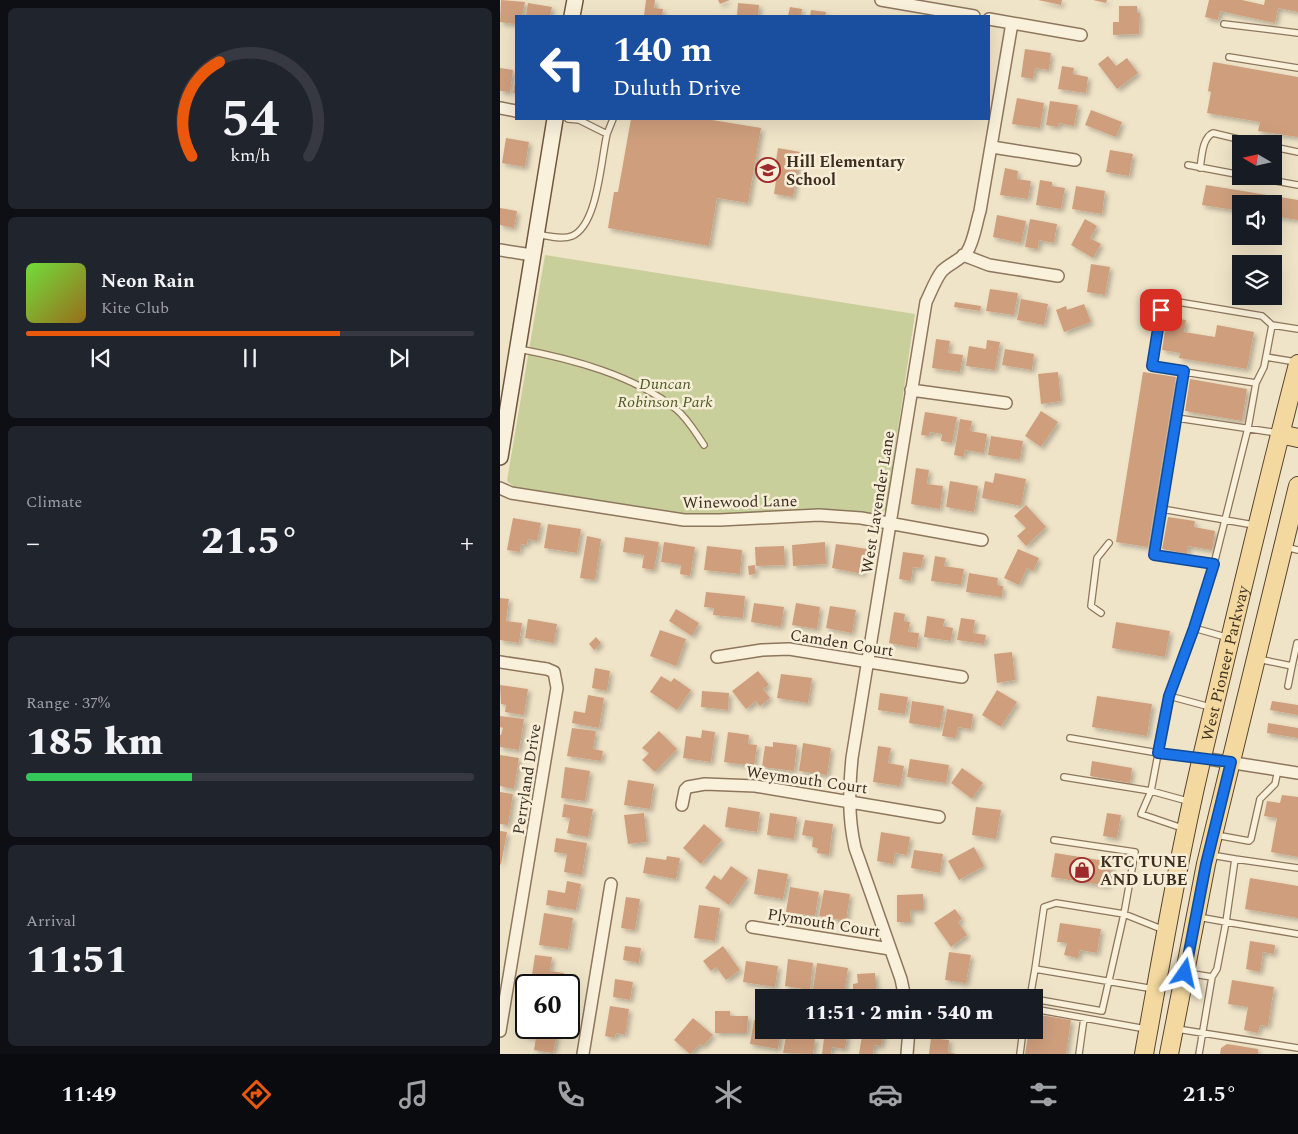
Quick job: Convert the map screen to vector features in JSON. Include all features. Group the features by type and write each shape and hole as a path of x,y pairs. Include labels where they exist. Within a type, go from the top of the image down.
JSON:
{"main road":[{"name":"West Pioneer Parkway","path":"1144,1054 1166,930 1202,758 1298,363"},
{"path":"1280,434 1298,438"},
{"name":"West Pioneer Parkway","path":"1169,1054 1209,855 1231,762 1256,659 1291,548 1298,486"}],"street":[{"path":"572,15 575,0"},
{"path":"881,0 969,15"},
{"path":"990,19 1081,35"},
{"name":"West Lavender Lane","path":"903,989 855,848 849,802 852,758 926,302 943,271 963,255 970,244 980,211 1012,23"},
{"path":"500,108 515,111"},
{"path":"500,457 555,120"},
{"path":"992,147 1075,160"},
{"path":"500,250 532,255"},
{"path":"963,255 989,265 1058,276"},
{"path":"911,390 1006,403"},
{"name":"Winewood Lane","path":"500,488 511,493 684,520 819,515 861,518 982,540"},
{"name":"Camden Court","path":"717,657 762,650 789,649 962,677"},
{"name":"Perryland Drive","path":"500,662 547,669 554,672 557,688 500,1031"},
{"path":"1202,758 1298,773"},
{"name":"Weymouth Court","path":"682,805 685,790 688,787 705,784 755,786 939,817"},
{"path":"583,1054 611,884"},
{"name":"Plymouth Court","path":"752,927 890,950"},
{"path":"907,1054 908,1039"}],"lane":[{"path":"1224,24 1298,33"},
{"path":"1229,57 1298,68"},
{"path":"579,120 607,134"},
{"path":"535,234 560,238 571,237 588,220 601,174 607,134 613,120"},
{"path":"1200,168 1206,141 1210,134 1232,138"},
{"path":"1282,149 1298,152"},
{"path":"1188,166 1232,173"},
{"path":"1282,182 1298,185"},
{"path":"1256,383 1152,366 1161,310 1172,301 1262,316 1272,325 1298,329"},
{"path":"1187,829 1141,814 1151,791 1169,696 1194,628 1214,564 1248,428 1256,383 1264,367 1272,325"},
{"path":"517,348 570,360 637,385 676,410 690,423 704,445"},
{"path":"1266,357 1298,363"},
{"path":"1184,371 1154,555 1214,564"},
{"path":"1177,418 1280,434"},
{"path":"1162,509 1258,526"},
{"path":"1101,613 1091,606 1097,558 1110,543"},
{"path":"1194,628 1231,638"},
{"path":"1288,686 1297,644"},
{"path":"1256,659 1292,666"},
{"path":"1169,696 1215,709"},
{"path":"1070,738 1158,753 1202,758"},
{"path":"1214,834 1249,841 1260,799 1276,784 1278,770"},
{"path":"1064,777 1151,791 1193,802"},
{"path":"1043,1001 1102,1011 1110,982 1135,852 1054,840"},
{"path":"1209,855 1298,868"},
{"path":"1199,1054 1212,977 1217,969 1226,922 1235,859"},
{"path":"1032,989 1044,907 1056,903 1124,914 1166,930"},
{"path":"1196,917 1298,934"},
{"path":"1035,969 1156,990"},
{"path":"1185,973 1212,977"},
{"path":"1043,1011 1148,1029"},
{"path":"1079,1054 1084,1018"},
{"path":"1174,1029 1298,1048"},
{"path":"1020,1054 1022,1039"}],"green space":[{"name":"Duncan Robinson Park","path":"545,255 915,314 886,509 879,516 694,515 514,487 507,481"}],"building":[{"path":"501,0 525,2 522,15 515,15 515,24 500,22"},
{"path":"646,0 655,0 654,8 663,9 662,15 644,15"},
{"path":"718,0 730,0 720,4"},
{"path":"1038,0 1062,0 1061,5"},
{"path":"1093,0 1107,0 1106,3"},
{"path":"1209,0 1242,0 1264,5 1265,0 1298,0 1298,12 1278,8 1275,23 1220,11 1218,20 1205,17"},
{"path":"528,3 552,7 550,15 526,15"},
{"path":"738,3 759,5 758,15 737,15"},
{"path":"1119,6 1137,6 1137,13 1140,13 1139,34 1113,35 1113,22 1119,22"},
{"path":"790,7 802,9 801,15 788,15"},
{"path":"811,10 826,12 825,15 810,15"},
{"path":"1025,49 1051,53 1049,70 1035,68 1033,79 1021,77"},
{"path":"1108,56 1116,66 1127,58 1138,73 1117,89 1098,64"},
{"path":"1213,62 1298,77 1298,137 1258,131 1260,122 1207,113 1211,92 1208,91"},
{"path":"1062,66 1074,68 1073,74 1088,77 1086,93 1058,89"},
{"path":"500,68 513,70 510,92 500,91"},
{"path":"1017,98 1044,103 1040,128 1012,124"},
{"path":"1050,101 1078,105 1074,126 1059,123 1058,127 1046,125"},
{"path":"1091,110 1122,122 1116,137 1085,125"},
{"path":"631,120 712,120 761,128 748,203 717,198 709,246 608,228 614,192 618,192"},
{"path":"506,138 529,142 525,167 502,163"},
{"path":"778,148 800,152 793,197 774,194 778,167 775,167"},
{"path":"1110,150 1133,154 1129,176 1106,172"},
{"path":"1005,168 1018,171 1017,179 1031,181 1028,199 1000,195"},
{"path":"1040,180 1052,182 1052,186 1065,188 1061,209 1036,205"},
{"path":"1206,185 1267,195 1232,195 1232,210 1202,205"},
{"path":"1076,186 1105,191 1102,214 1072,209"},
{"path":"1282,197 1298,200 1298,220 1282,217"},
{"path":"500,208 517,211 514,228 500,225"},
{"path":"997,215 1026,221 1021,243 993,237"},
{"path":"1030,219 1057,224 1054,243 1039,240 1038,249 1025,247"},
{"path":"1085,219 1097,226 1090,238 1101,244 1093,258 1071,245"},
{"path":"1091,264 1110,267 1105,295 1087,292"},
{"path":"990,289 1018,293 1014,315 986,311"},
{"path":"1021,299 1048,304 1044,325 1017,320"},
{"path":"955,302 981,306 980,311 954,307"},
{"path":"1084,304 1091,322 1064,332 1056,310 1066,306 1067,310"},
{"path":"1167,317 1186,320 1184,332 1215,337 1217,325 1254,332 1247,369 1179,358 1180,353 1162,350"},
{"path":"936,339 950,341 948,353 963,355 960,372 932,368"},
{"path":"987,340 1000,342 995,370 966,366 969,346 986,349"},
{"path":"1005,349 1034,354 1032,370 1002,365"},
{"path":"1058,372 1061,401 1041,404 1038,374"},
{"path":"1143,372 1176,377 1148,547 1116,542"},
{"path":"1190,379 1247,389 1242,421 1185,411"},
{"path":"1041,411 1058,422 1041,447 1025,436"},
{"path":"925,412 957,417 952,443 941,441 942,434 930,432 929,436 921,435"},
{"path":"960,419 972,421 970,431 987,434 984,453 965,450 964,457 954,455"},
{"path":"991,436 1023,441 1020,460 988,455"},
{"path":"916,468 929,470 927,484 943,486 940,509 911,504"},
{"path":"995,473 1026,479 1021,506 982,498 985,481 993,483"},
{"path":"950,481 978,486 974,512 946,507"},
{"path":"1026,505 1046,527 1026,546 1017,536 1026,528 1014,516"},
{"path":"1168,517 1195,521 1194,527 1215,531 1212,550 1188,546 1187,554 1162,549"},
{"path":"513,518 541,523 537,541 528,539 527,545 521,544 520,552 507,550"},
{"path":"548,524 581,529 577,553 544,548"},
{"path":"587,536 601,539 595,580 580,578"},
{"path":"625,537 659,542 654,570 642,568 644,555 623,552"},
{"path":"664,542 695,547 690,576 680,574 681,565 661,562"},
{"path":"825,542 826,564 793,566 792,545"},
{"path":"836,544 867,549 863,574 832,568"},
{"path":"707,546 742,550 740,574 704,570"},
{"path":"784,546 785,565 756,566 755,547"},
{"path":"1018,549 1039,558 1033,571 1027,568 1019,585 1004,578"},
{"path":"903,552 924,555 921,568 913,567 911,581 899,579"},
{"path":"935,556 946,558 944,566 964,569 961,585 931,581"},
{"path":"755,565 755,574 749,575 748,566"},
{"path":"969,573 998,578 997,585 1003,586 1002,597 966,592"},
{"path":"706,592 745,596 743,618 713,615 714,608 704,607"},
{"path":"500,598 509,599 506,621 522,623 519,643 500,640"},
{"path":"754,603 784,607 781,627 751,622"},
{"path":"796,603 820,607 817,629 792,625"},
{"path":"830,606 856,610 852,633 826,628"},
{"path":"676,609 699,623 692,636 669,621"},
{"path":"894,612 905,614 904,621 910,622 908,632 919,633 917,648 889,643"},
{"path":"927,616 945,619 943,626 953,628 951,641 924,637"},
{"path":"961,618 975,620 973,633 986,635 984,644 957,640"},
{"path":"528,619 557,624 554,643 525,638"},
{"path":"1116,622 1170,631 1165,657 1112,648"},
{"path":"660,630 686,639 676,666 650,656"},
{"path":"596,637 601,643 594,650 589,644"},
{"path":"1012,652 1015,680 997,683 994,654"},
{"path":"595,668 610,671 607,691 592,688"},
{"path":"758,671 769,685 763,689 770,698 760,706 756,701 746,709 732,691"},
{"path":"781,674 812,678 808,703 777,698"},
{"path":"661,676 671,682 674,678 691,690 677,710 650,692"},
{"path":"500,685 528,689 524,715 505,712 506,705 501,704"},
{"path":"997,690 1017,702 1001,727 982,715"},
{"path":"702,691 729,693 728,710 701,707"},
{"path":"880,693 908,697 905,714 878,710"},
{"path":"588,695 604,698 599,728 572,723 574,711 585,713"},
{"path":"1097,696 1152,704 1147,736 1092,727"},
{"path":"912,701 944,706 940,728 909,723"},
{"path":"1272,701 1298,705 1298,715 1270,710"},
{"path":"947,709 973,714 971,729 958,727 956,738 942,736"},
{"path":"500,716 524,719 519,750 500,747 500,735 503,728 500,727"},
{"path":"1268,723 1298,728 1298,738 1267,733"},
{"path":"572,728 596,731 593,749 603,751 601,761 567,756"},
{"path":"702,730 715,732 711,762 683,758 686,736 701,738"},
{"path":"659,731 677,749 655,772 642,760 649,753 642,748"},
{"path":"728,732 749,735 748,744 757,745 754,766 724,762"},
{"path":"773,742 797,745 794,771 762,767 765,746 773,747"},
{"path":"803,743 831,748 827,775 799,771"},
{"path":"878,746 891,748 888,763 904,766 900,786 873,782"},
{"path":"500,755 519,758 514,789 500,786"},
{"path":"910,759 949,765 946,783 907,777"},
{"path":"1092,761 1132,768 1130,783 1090,776"},
{"path":"565,767 590,771 585,801 561,798"},
{"path":"962,768 983,783 972,799 951,783"},
{"path":"628,780 654,784 650,809 624,805"},
{"path":"500,792 513,794 508,825 500,824"},
{"path":"1282,795 1298,797 1298,857 1271,852 1277,818 1264,816 1267,801 1280,803"},
{"path":"564,804 593,809 588,837 567,833 570,818 562,817"},
{"path":"728,807 760,812 757,832 725,827"},
{"path":"976,807 1001,810 996,839 972,835"},
{"path":"644,813 647,842 628,844 624,815"},
{"path":"770,813 797,817 794,839 767,835"},
{"path":"1107,813 1121,815 1117,838 1103,836"},
{"path":"805,820 833,824 829,855 817,853 818,848 812,847 813,837 802,835"},
{"path":"704,824 722,840 701,864 683,848"},
{"path":"500,831 507,832 501,865 500,864"},
{"path":"881,832 910,837 907,855 895,853 893,864 877,861"},
{"path":"556,838 587,843 582,875 564,872 567,854 554,852"},
{"path":"974,847 984,866 959,880 948,861"},
{"path":"914,850 943,854 940,873 911,868"},
{"path":"1055,853 1112,862 1108,886 1051,877"},
{"path":"667,856 680,858 676,879 643,873 646,857 666,860"},
{"path":"731,866 748,878 729,905 705,888 714,875 721,880"},
{"path":"758,869 788,874 783,899 754,894"},
{"path":"1250,878 1298,886 1298,918 1245,909"},
{"path":"567,881 581,884 576,910 546,905 548,890 565,893"},
{"path":"790,887 819,892 815,916 786,912"},
{"path":"824,890 850,894 846,921 819,916"},
{"path":"923,894 923,910 910,910 911,922 897,922 897,895"},
{"path":"626,897 640,899 635,930 621,928"},
{"path":"699,905 720,908 715,941 694,938"},
{"path":"955,909 962,919 958,922 967,935 951,947 934,923"},
{"path":"544,913 573,918 568,949 539,945"},
{"path":"1060,923 1101,929 1097,953 1080,950 1078,958 1064,955 1067,943 1057,942"},
{"path":"1250,941 1275,945 1274,954 1263,952 1260,972 1246,969"},
{"path":"625,946 641,948 639,963 623,960"},
{"path":"723,946 740,970 726,980 716,967 711,971 703,961"},
{"path":"949,952 971,955 966,983 945,980"},
{"path":"535,955 552,957 550,971 564,973 564,974 532,974"},
{"path":"788,959 813,963 810,989 785,986"},
{"path":"746,961 778,966 775,987 743,982"},
{"path":"817,963 848,968 845,989 813,989"},
{"path":"875,973 876,989 853,989 853,984 858,983 857,974"},
{"path":"615,979 633,982 630,1000 613,997"},
{"path":"1232,980 1274,987 1268,1026 1260,1025 1258,1033 1244,1030 1248,1007 1228,1004"},
{"path":"610,1006 629,1009 625,1035 616,1033 615,1038 605,1036"},
{"path":"715,1011 730,1011 730,1016 748,1016 747,1033 715,1033"},
{"path":"1043,1015 1071,1020 1066,1054 1025,1054 1028,1039 1043,1039"},
{"path":"693,1018 713,1035 703,1046 700,1044 690,1054 674,1040"},
{"path":"754,1020 755,1039 780,1039 778,1049 750,1044"},
{"path":"536,1039 556,1039 553,1053 534,1050"},
{"path":"785,1039 815,1039 813,1054 783,1053"},
{"path":"824,1039 846,1039 845,1049 832,1047 831,1054 822,1054"},
{"path":"862,1039 882,1039 881,1046 874,1045 873,1054 859,1054"},
{"path":"931,1039 940,1039 949,1040 948,1052 956,1054 929,1054"},
{"path":"1227,1044 1258,1049 1258,1054 1220,1054 1221,1048"}],"place":[{"name":"Hill Elementary School","path":"768,170"},
{"name":"KTC TUNE AND LUBE","path":"1082,870"}],"route":[{"path":"1161,310 1152,366 1184,371 1154,555 1214,564 1194,628 1169,696 1158,753 1231,762 1206,864 1185,973"}]}
